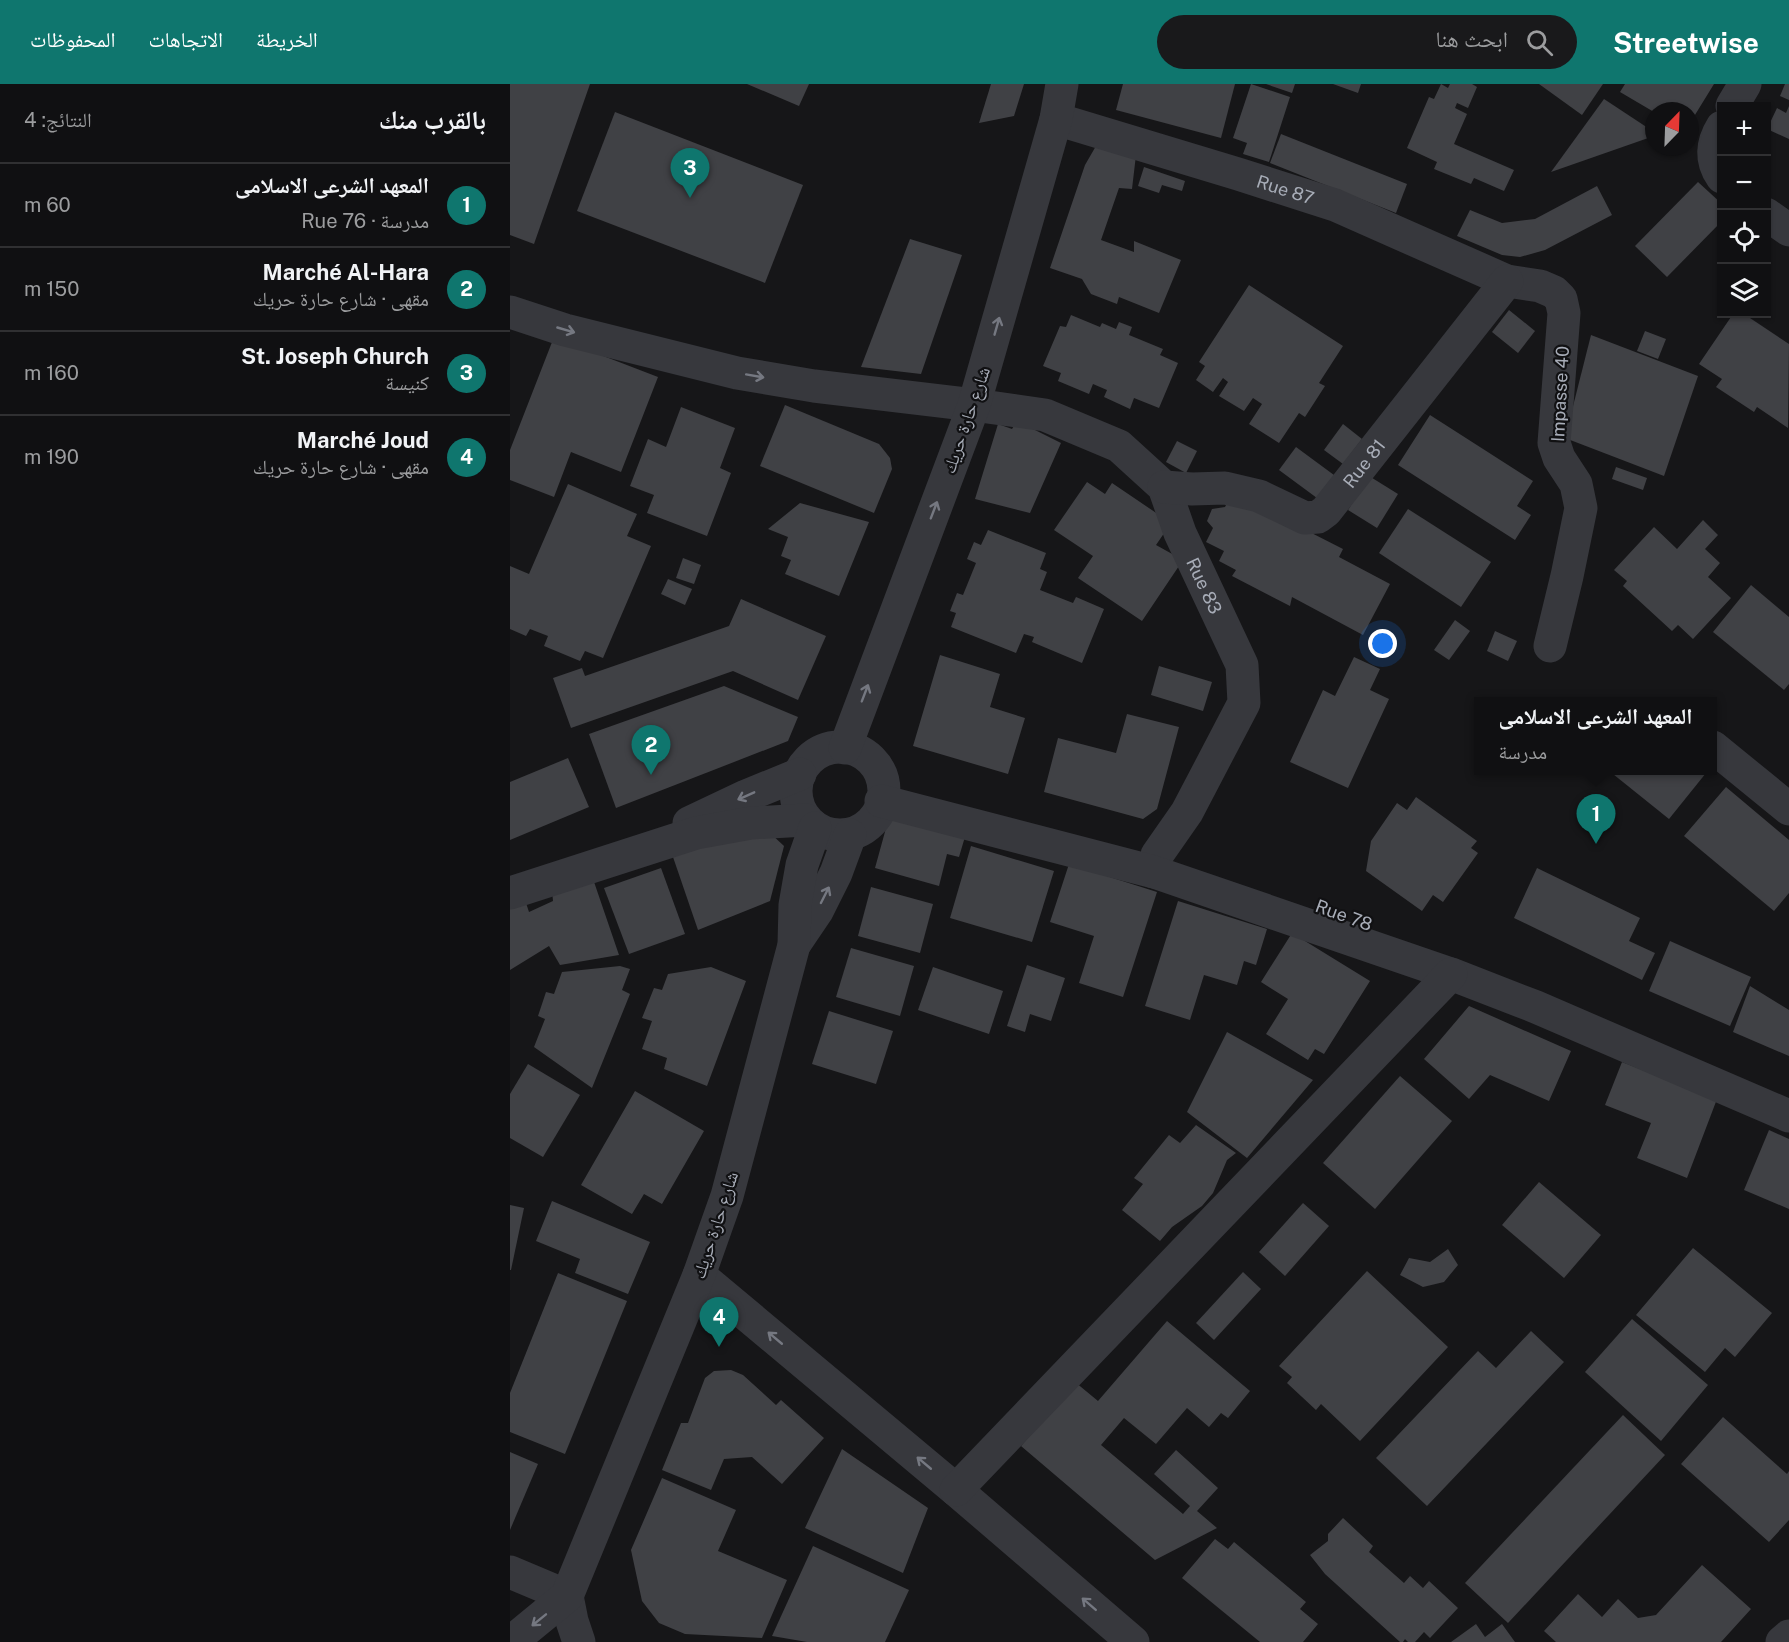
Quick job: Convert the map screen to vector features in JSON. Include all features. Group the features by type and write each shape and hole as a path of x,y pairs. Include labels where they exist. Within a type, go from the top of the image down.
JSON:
{"street":[{"name":"شارع حارة حريك","path":"845,748 974,405 1056,118 1062,84"},
{"path":"1734,102 1745,84"},
{"name":"Rue 87","path":"1056,118 1335,205 1507,281"},
{"path":"1717,135 1713,153 1717,167"},
{"path":"1771,217 1789,230"},
{"name":"Rue 81","path":"1164,487 1225,488 1258,496 1305,518 1318,517 1326,511 1507,281"},
{"name":"Impasse 40","path":"1507,281 1540,286 1554,292 1561,300 1564,312 1554,443 1559,458 1576,484 1581,508 1550,646"},
{"name":"Rue 83","path":"510,312 565,330 737,373 814,386 1045,415 1119,446 1164,487 1180,533 1242,664 1244,703 1187,812 1156,863"},
{"path":"832,748 845,748 858,751 875,766 882,792 874,818 862,830 850,835 838,836 826,833 811,824 800,810 796,798 796,786 800,774 812,757 832,748"},
{"path":"1717,750 1789,809"},
{"path":"643,849 725,806 800,774"},
{"path":"882,792 1156,863 1536,1007 1789,1116"},
{"path":"510,893 696,832 751,823 811,824"},
{"name":"شارع حارة حريك","path":"511,1642 567,1596 699,1275 727,1196 794,945 795,905 811,824"},
{"name":"شارع حارة حريك","path":"794,945 822,901 836,873 850,835"},
{"name":"Rue 78","path":"1156,863 1284,894 1486,967 1789,1092"},
{"path":"956,1490 1451,974"},
{"path":"699,1275 956,1490 1122,1636"},
{"path":"510,1572 567,1596 579,1642"},
{"path":"1782,1642 1789,1636"}],"building":[{"path":"510,84 590,84 534,244 510,235"},
{"path":"747,84 809,84 799,106"},
{"path":"991,84 1024,84 1014,116 979,123"},
{"path":"1123,84 1235,84 1221,138 1116,110"},
{"path":"1251,84 1290,97 1269,162 1243,154 1247,143 1233,138"},
{"path":"1266,84 1295,84 1292,93"},
{"path":"1333,84 1361,84 1358,93"},
{"path":"1441,84 1448,88 1450,84 1472,84 1477,87 1468,108 1457,103 1455,108 1467,114 1454,144 1514,170 1504,191 1474,178 1471,184 1434,169 1437,162 1407,148 1429,97 1434,99"},
{"path":"1539,84 1603,84 1582,115"},
{"path":"1625,84 1714,84 1699,108 1699,102 1645,102 1645,107 1620,92"},
{"path":"1785,84 1789,84 1789,100 1780,96"},
{"path":"1604,99 1645,126 1645,139 1551,172"},
{"path":"1789,106 1789,139 1771,131 1771,121 1777,108 1786,113"},
{"path":"615,112 803,185 765,283 577,211"},
{"path":"1281,134 1407,184 1396,213 1270,163"},
{"path":"1100,139 1136,155 1132,189 1119,188 1101,240 1134,252 1134,241 1181,260 1159,313 1119,297 1117,304 1091,294 1082,279 1050,268 1085,165"},
{"path":"1144,167 1185,181 1182,191 1162,185 1159,193 1138,186"},
{"path":"1698,182 1717,199 1717,226 1667,277 1635,246"},
{"path":"1597,186 1612,215 1545,250 1520,257 1502,255 1457,236 1470,210 1502,223 1535,219"},
{"path":"910,239 962,255 921,374 861,367"},
{"path":"1249,285 1343,346 1319,383 1325,386 1305,417 1299,413 1279,443 1249,424 1262,404 1253,398 1244,411 1219,396 1228,382 1223,378 1213,392 1196,380 1205,366 1199,362"},
{"path":"1509,310 1535,331 1518,353 1492,332"},
{"path":"1071,315 1100,327 1102,323 1116,329 1119,322 1132,327 1129,335 1163,349 1160,355 1178,363 1159,408 1134,398 1130,409 1104,397 1107,390 1093,384 1089,394 1058,381 1061,373 1043,366 1060,326 1066,327"},
{"path":"1730,318 1750,318 1789,344 1788,428 1757,407 1754,412 1716,387 1722,379 1699,364"},
{"path":"1645,331 1666,339 1658,359 1637,351"},
{"path":"1591,335 1698,376 1664,476 1565,438"},
{"path":"554,337 658,377 621,472 571,452 554,497 510,480 510,450"},
{"path":"785,405 879,444 890,458 892,469 874,513 760,466"},
{"path":"681,407 735,428 720,468 731,473 707,536 647,513 654,495 630,486 648,439 666,447"},
{"path":"1430,415 1533,481 1517,506 1531,515 1515,540 1398,465"},
{"path":"1017,421 1061,443 1030,513 975,499 998,424 1012,429"},
{"path":"1343,424 1362,439 1343,464 1324,450"},
{"path":"1177,441 1197,451 1186,473 1166,462"},
{"path":"1296,447 1338,478 1321,501 1279,470"},
{"path":"1616,467 1647,478 1643,490 1612,479"},
{"path":"1369,476 1398,494 1377,528 1348,510"},
{"path":"1087,482 1105,494 1112,483 1171,523 1156,545 1183,560 1142,621 1078,578 1093,556 1054,530"},
{"path":"568,484 637,514 627,536 651,546 603,658 585,651 580,661 544,646 548,636 530,629 526,636 510,629 510,566 529,574"},
{"path":"1230,497 1286,520 1343,549 1339,557 1390,584 1363,635 1292,597 1290,606 1232,576 1236,570 1219,561 1224,551 1206,542 1213,528 1207,521 1212,509 1225,507"},
{"path":"800,503 869,522 839,596 785,574 791,560 781,556 788,537 768,529"},
{"path":"1408,509 1491,562 1461,607 1379,553"},
{"path":"1703,520 1718,535 1705,549 1720,563 1708,577 1731,598 1693,639 1678,625 1672,631 1623,586 1627,581 1614,570 1654,527 1677,549"},
{"path":"988,530 1046,553 1040,569 1047,572 1040,590 1073,603 1076,597 1104,609 1082,663 1032,642 1034,637 1024,634 1016,653 951,627 956,613 950,611 957,593 963,595 976,563 967,559 974,542 981,545"},
{"path":"683,558 701,565 694,584 676,578"},
{"path":"668,579 692,589 685,605 661,594"},
{"path":"1751,585 1789,617 1789,684 1784,690 1713,632"},
{"path":"741,599 826,636 798,700 733,671 571,728 553,678 582,668 585,676 729,626"},
{"path":"1455,620 1470,631 1449,660 1434,650"},
{"path":"1495,631 1517,641 1508,661 1487,651"},
{"path":"940,655 1000,674 990,707 1025,718 1008,774 913,746"},
{"path":"1354,657 1380,669 1370,690 1389,699 1348,788 1290,762 1323,690 1335,696"},
{"path":"1159,666 1212,682 1203,711 1151,695"},
{"path":"724,686 798,717 788,741 616,808 589,734"},
{"path":"1127,714 1179,727 1157,809 1143,819 1044,792 1058,738 1116,753"},
{"path":"568,758 589,807 510,840 510,782"},
{"path":"1614,775 1704,775 1669,819"},
{"path":"1726,787 1789,840 1789,893 1774,911 1684,836"},
{"path":"1416,797 1477,841 1471,848 1478,853 1443,902 1433,895 1422,911 1366,871 1371,841 1397,803 1407,810"},
{"path":"891,810 967,830 959,857 947,854 939,886 875,868"},
{"path":"769,832 784,846 770,901 698,930 673,857 713,840"},
{"path":"971,846 1054,871 1032,942 950,918"},
{"path":"1069,864 1157,892 1123,997 1079,983 1094,936 1050,922"},
{"path":"661,868 685,934 629,954 604,888"},
{"path":"1537,868 1640,918 1629,941 1655,953 1642,980 1514,918"},
{"path":"592,876 619,955 560,965 549,946 510,970 510,898 522,891 529,912 553,901 552,890"},
{"path":"871,887 933,904 920,953 858,936"},
{"path":"1178,901 1267,929 1256,965 1244,961 1237,985 1204,975 1190,1020 1145,1006"},
{"path":"1292,933 1370,981 1324,1054 1315,1049 1308,1060 1266,1034 1288,999 1261,982"},
{"path":"1670,941 1751,977 1730,1026 1649,991"},
{"path":"851,948 914,966 900,1016 836,997"},
{"path":"1027,965 1065,978 1051,1021 1030,1014 1025,1032 1007,1026"},
{"path":"620,966 630,969 622,990 630,994 592,1088 534,1047 545,1019 538,1016 546,992 554,994 562,972"},
{"path":"711,967 746,981 707,1086 664,1069 667,1058 642,1049 652,1021 642,1018 654,988 662,990 668,974"},
{"path":"933,967 1003,991 989,1034 918,1010"},
{"path":"1750,986 1789,1010 1789,1056 1733,1032"},
{"path":"1469,1006 1571,1051 1549,1101 1490,1075 1469,1099 1424,1059"},
{"path":"829,1011 893,1031 876,1084 812,1064"},
{"path":"1227,1032 1313,1080 1247,1158 1187,1112"},
{"path":"1622,1062 1717,1099 1687,1178 1637,1158 1651,1123 1605,1105"},
{"path":"528,1064 580,1095 543,1157 510,1138 510,1094"},
{"path":"1400,1076 1452,1121 1375,1209 1323,1163"},
{"path":"635,1091 704,1131 662,1204 644,1194 632,1214 581,1185"},
{"path":"1196,1125 1236,1153 1227,1160 1213,1193 1202,1206 1172,1227 1160,1241 1122,1210 1143,1184 1134,1178 1169,1135 1180,1143"},
{"path":"1769,1130 1789,1139 1789,1209 1744,1190"},
{"path":"1539,1182 1601,1235 1564,1278 1502,1225"},
{"path":"552,1201 650,1242 628,1294 575,1273 580,1259 536,1241"},
{"path":"1303,1203 1329,1226 1285,1276 1259,1252"},
{"path":"510,1205 524,1208 511,1270 510,1270"},
{"path":"1693,1248 1772,1313 1735,1357 1725,1348 1705,1372 1636,1315"},
{"path":"1448,1249 1458,1265 1444,1282 1423,1287 1400,1275 1409,1258 1430,1262"},
{"path":"1367,1271 1448,1347 1360,1441 1321,1404 1316,1410 1287,1383 1292,1377 1279,1366"},
{"path":"1243,1272 1261,1289 1214,1340 1196,1323"},
{"path":"558,1273 627,1301 565,1454 510,1432 510,1393"},
{"path":"1632,1319 1708,1385 1661,1441 1585,1372"},
{"path":"1167,1321 1250,1391 1228,1418 1221,1413 1209,1427 1187,1408 1156,1444 1124,1418 1101,1445 1183,1514 1190,1506 1154,1474 1176,1450 1218,1488 1197,1511 1217,1528 1155,1560 1021,1446 1075,1382 1098,1401"},
{"path":"1531,1331 1564,1362 1427,1506 1376,1458 1478,1351 1496,1368"},
{"path":"731,1370 743,1375 776,1405 781,1400 824,1438 782,1484 752,1457 724,1459 711,1490 662,1470 681,1423 688,1423 705,1378 714,1371"},
{"path":"1623,1415 1665,1455 1508,1623 1465,1583"},
{"path":"1723,1417 1787,1474 1789,1471 1789,1520 1769,1542 1681,1464"},
{"path":"842,1449 928,1508 903,1573 805,1528"},
{"path":"510,1452 538,1464 510,1530"},
{"path":"662,1478 736,1510 718,1551 787,1580 762,1638 685,1634 659,1623 642,1601 631,1550"},
{"path":"1343,1518 1373,1546 1369,1552 1404,1583 1410,1576 1423,1588 1429,1581 1458,1608 1430,1638 1424,1632 1415,1642 1408,1642 1405,1639 1400,1642 1325,1574 1310,1555 1328,1541 1328,1534"},
{"path":"1215,1539 1228,1549 1234,1542 1306,1602 1300,1609 1318,1624 1303,1642 1260,1642 1182,1578"},
{"path":"813,1546 909,1590 885,1642 807,1642 772,1636"},
{"path":"1702,1565 1751,1609 1721,1642 1556,1642 1544,1631 1578,1594 1602,1617 1618,1599 1638,1618 1656,1615"},
{"path":"1476,1624 1485,1637 1502,1624 1515,1642 1451,1642"}],"place":[{"name":"St. Joseph Church","path":"690,198"},
{"name":"Marché Al-Hara","path":"651,775"},
{"name":"المعهد الشرعى الاسلامى","path":"1596,844"},
{"name":"Marché Joud","path":"719,1347"}]}
